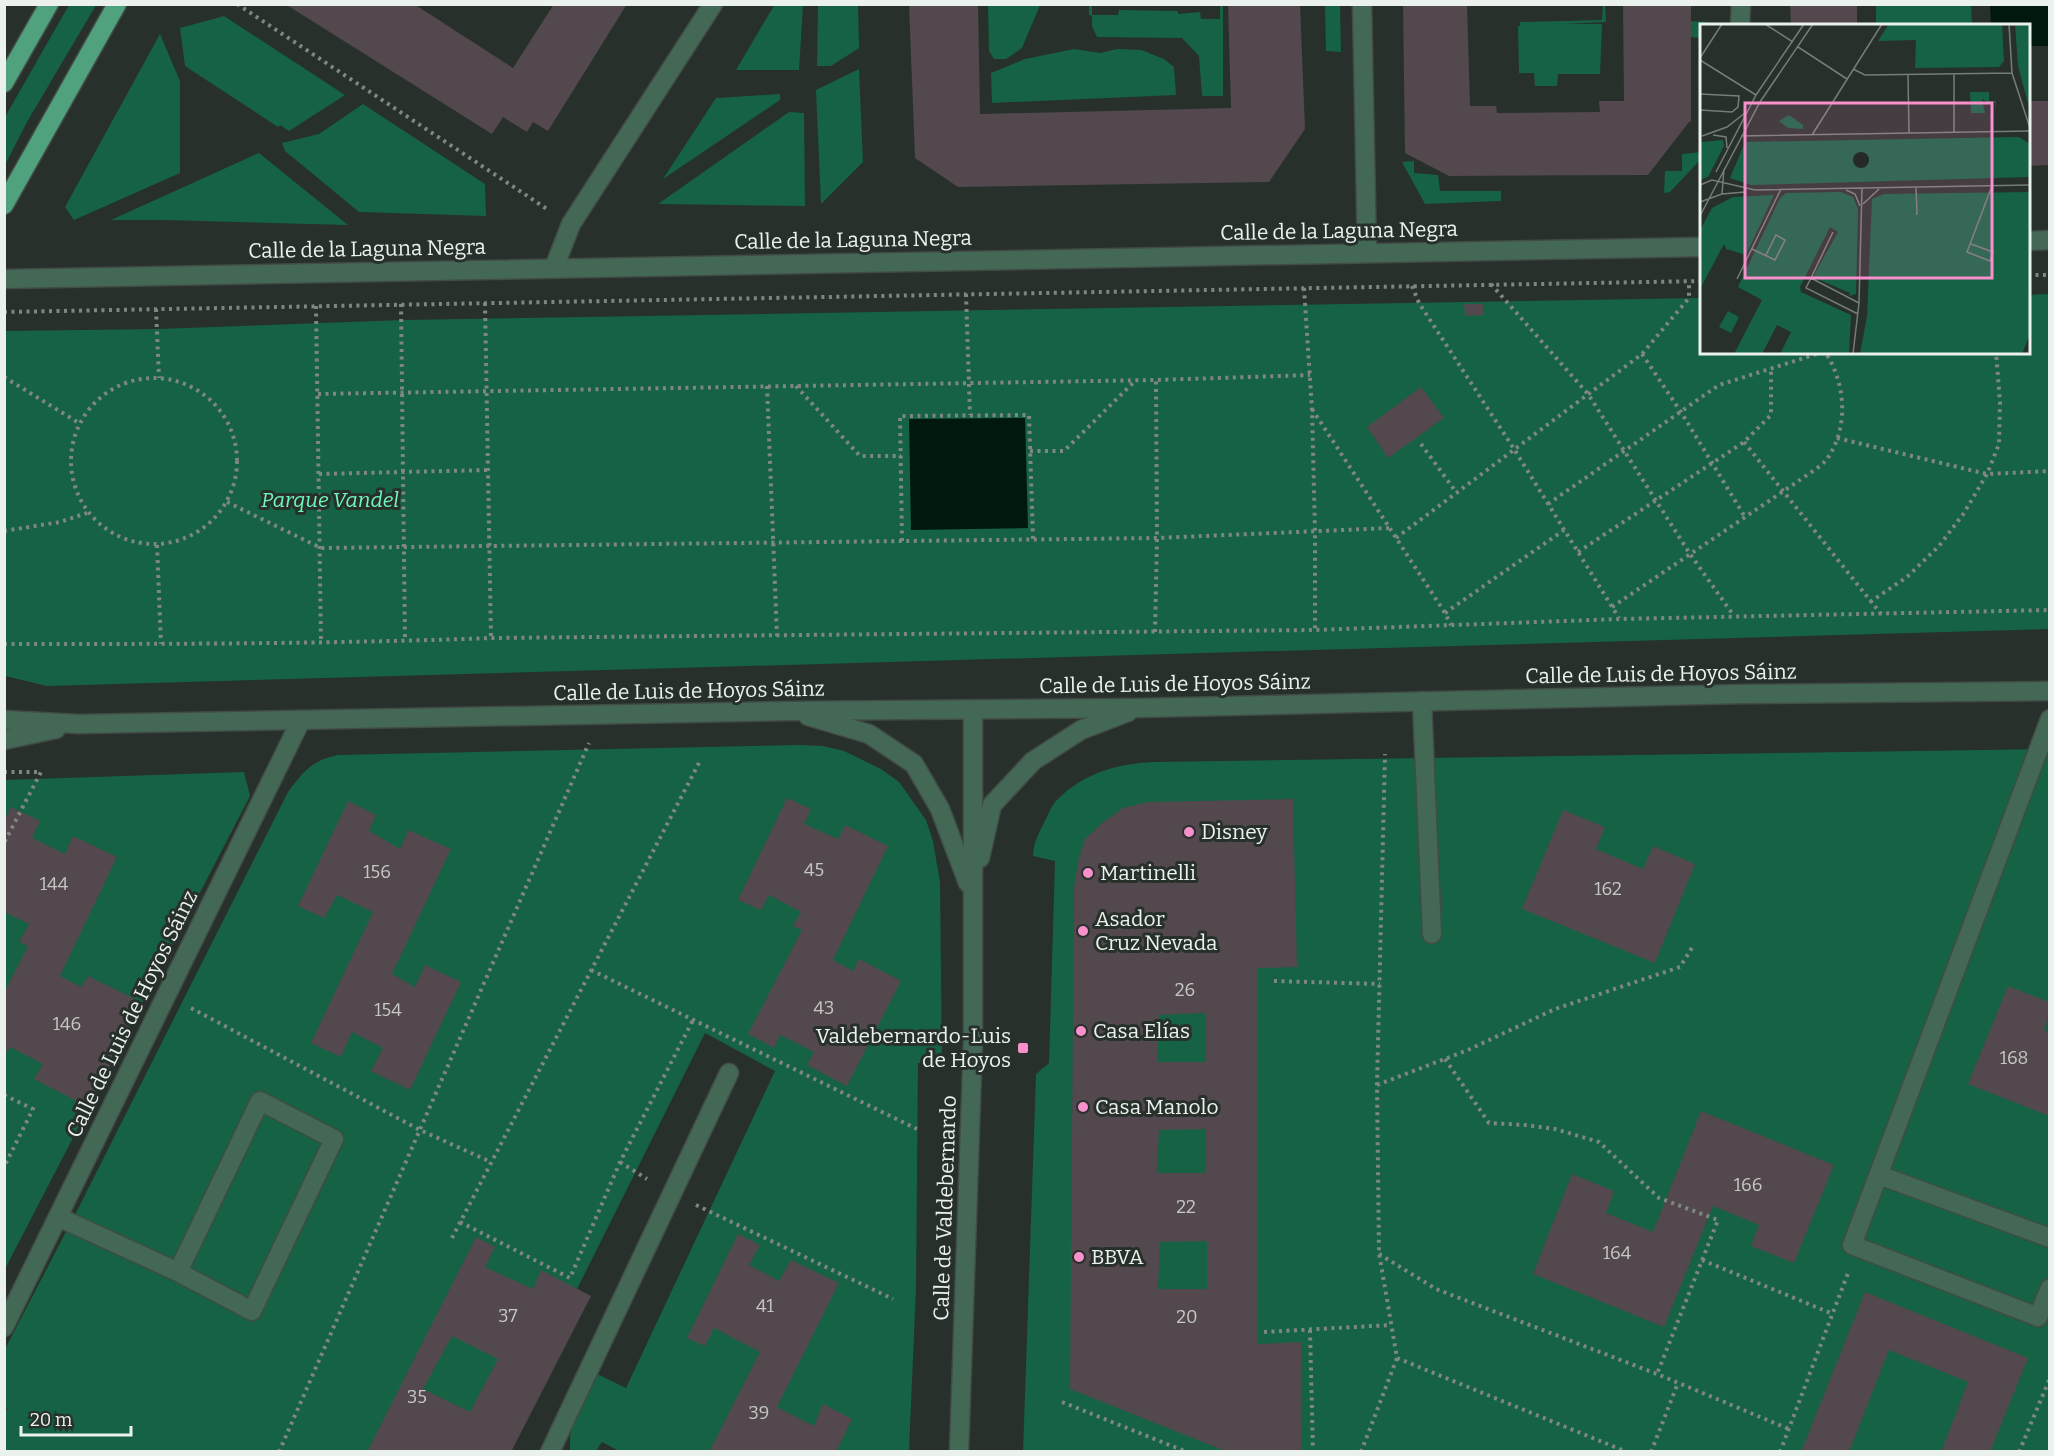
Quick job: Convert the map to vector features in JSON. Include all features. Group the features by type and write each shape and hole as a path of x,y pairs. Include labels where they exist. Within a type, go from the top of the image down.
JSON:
{"main road":[{"path":"5,81 49,4"},
{"path":"4,205 117,4"}],"street":[{"path":"554,268 571,224 713,4"},
{"path":"1362,4 1367,253"},
{"path":"1740,24 1741,4"},
{"path":"2030,241 2049,240"},
{"name":"Calle de la Laguna Negra","path":"4,279 1700,247"},
{"name":"Calle de Luis de Hoyos Sáinz","path":"4,720 79,724 789,711 1139,708 1732,695 2049,692"},
{"path":"1422,701 1432,934"},
{"name":"Calle de Valdebernardo","path":"972,895 992,806 1033,761 1081,730 1139,708"},
{"name":"Calle de Valdebernardo","path":"959,1452 973,1040 973,710"},
{"name":"Calle de Valdebernardo","path":"789,711 869,734 914,764 940,809 972,895"},
{"path":"2049,719 1852,1245 2038,1317 2049,1288"},
{"name":"Calle de Luis de Hoyos Sáinz","path":"4,1328 301,720"},
{"name":"Calle de Luis de Hoyos Sáinz","path":"4,740 79,724"},
{"path":"550,1452 729,1073"},
{"path":"58,1217 178,1272 252,1311 334,1139 260,1101 178,1272"},
{"path":"1879,1175 2049,1238"}],"path":[{"path":"237,4 571,224"},
{"path":"2030,275 2049,275"},
{"path":"1396,538 1642,354 1689,298 1689,281"},
{"path":"4,312 1700,281"},
{"path":"1491,284 1588,394 1690,554 1734,617"},
{"path":"1412,286 1419,303 1620,619"},
{"path":"1304,288 1312,409 1315,630"},
{"path":"966,294 970,415"},
{"path":"485,303 492,638"},
{"path":"401,304 403,320 401,392 405,641"},
{"path":"316,306 321,642"},
{"path":"156,309 159,378"},
{"path":"1642,354 1681,412 1744,517"},
{"path":"1548,504 1719,385 1818,354"},
{"path":"1612,607 1826,460 1837,438 1844,398 1834,365 1826,354"},
{"path":"1870,602 1907,577 1939,546 1964,513 1987,474 1999,444 2000,402 1996,354"},
{"path":"1578,552 1744,442 1771,415 1771,369"},
{"path":"318,394 1156,380 1310,375"},
{"path":"4,377 79,423"},
{"path":"159,378 186,384 210,400 227,422 236,448 236,476 227,502 209,524 185,539 158,545 131,542 107,531 87,513 76,492 70,469 71,446 79,423 93,404 112,389 135,380 159,378"},
{"path":"1030,451 1064,451 1137,380"},
{"path":"1155,632 1156,380"},
{"path":"767,386 777,636"},
{"path":"796,386 860,456 901,456"},
{"path":"1312,409 1451,626"},
{"path":"903,541 900,416 1029,415 1033,539"},
{"path":"1837,438 1987,474 2049,471"},
{"path":"1744,442 1881,614"},
{"path":"1421,444 1456,492"},
{"path":"319,474 488,470"},
{"path":"227,502 321,548 1157,538 1389,528"},
{"path":"4,531 60,522 87,513"},
{"path":"1444,613 1564,530"},
{"path":"158,545 161,644"},
{"path":"4,644 1315,630 1620,619 2049,610"},
{"path":"279,1452 602,715"},
{"path":"1361,1452 1397,1358 1379,1253 1377,1085 1385,754"},
{"path":"452,1238 700,761"},
{"path":"4,772 41,772 4,843"},
{"path":"1377,1085 1444,1059 1555,1009 1680,967 1693,946"},
{"path":"591,970 917,1129"},
{"path":"1274,981 1380,984"},
{"path":"209,1019 420,1130 491,1162"},
{"path":"460,1222 570,1278 620,1162 693,1020"},
{"path":"1444,1059 1489,1123 1555,1129 1599,1142 1659,1198 1718,1220 1657,1374"},
{"path":"4,1095 33,1109 4,1167"},
{"path":"672,1194 893,1299"},
{"path":"1379,1253 1436,1289 1657,1374 1789,1429"},
{"path":"1702,1260 1833,1314"},
{"path":"1780,1452 1849,1272"},
{"path":"1264,1332 1391,1325"},
{"path":"1310,1330 1313,1452"},
{"path":"1397,1358 1626,1451"},
{"path":"2019,1452 2049,1378"},
{"path":"1651,1452 1678,1383"},
{"path":"1062,1402 1187,1452"}],"green space":[{"path":"775,4 803,5 799,70 736,70"},
{"path":"69,5 96,5 27,122 5,165 5,117"},
{"path":"818,5 858,5 859,48 831,66 817,66"},
{"path":"988,5 1040,5 1022,48 1006,59 994,59 989,51"},
{"path":"1089,5 1092,5 1092,15 1118,15 1119,10 1177,11 1179,14 1200,12 1201,19 1220,19 1220,5 1223,5 1223,96 1202,96 1199,56 1182,38 1097,37 1092,26 1092,16 1089,15"},
{"path":"1325,5 1340,5 1341,52 1326,51"},
{"path":"1603,5 1605,5 1606,22 1564,24 1602,24 1600,74 1558,74 1557,86 1535,86 1534,73 1519,73 1518,26 1520,22 1602,20"},
{"path":"1876,5 1971,5 1972,24 1876,24"},
{"path":"224,16 345,95 289,131 280,125 278,127 185,66 180,28"},
{"path":"1691,21 1707,22 1707,24 1700,24 1700,38 1691,37"},
{"path":"160,34 180,81 180,173 74,220 65,207"},
{"path":"1074,49 1100,53 1117,49 1141,50 1164,59 1174,67 1176,95 992,103 991,73 1025,59"},
{"path":"859,69 863,162 821,204 816,90"},
{"path":"780,94 780,100 663,179 716,98"},
{"path":"363,104 485,184 486,216 359,212 285,151 282,143 319,134"},
{"path":"789,112 804,113 805,206 658,204"},
{"path":"1700,152 1700,160 1670,192 1664,193 1665,171 1682,171 1682,154"},
{"path":"259,153 348,225 111,220"},
{"path":"1414,161 1414,173 1438,175 1440,191 1501,191 1501,201 1425,204 1402,162"},
{"name":"Parque Vandel","path":"2049,294 2049,629 47,686 5,676 5,331 157,329 403,320 1700,298 1700,354 2030,354 2030,295"},
{"path":"823,746 844,751 881,769 899,782 926,820 933,841 940,882 942,1062 918,1063 916,1288 909,1451 621,1452 602,1442 596,1451 570,1451 570,1437 582,1386 597,1374 626,1388 775,1071 705,1033 496,1451 5,1451 5,1413 7,1409 5,1406 5,1349 288,792 309,768 321,760 338,755"},
{"path":"2049,749 2049,1451 1023,1452 1036,1074 1049,1063 1055,861 1033,856 1033,852 1053,805 1077,783 1113,768 1153,762"},
{"path":"244,772 250,796 5,1269 4,780"}],"shaded area":[{"path":"1990,5 2049,5 2049,46 2030,46 2030,24 1991,24"},
{"path":"1025,418 1028,528 911,530 909,419"}],"building":[{"path":"285,4 414,4 513,68 554,4 627,4 548,131 533,122 527,132 503,117 492,134"},
{"path":"909,4 978,4 980,114 1231,108 1228,4 1300,4 1305,129 1269,182 958,187 915,158"},
{"path":"1403,4 1467,4 1470,106 1496,106 1497,113 1600,112 1599,101 1624,101 1623,4 1691,4 1691,122 1648,175 1449,176 1405,153"},
{"path":"1790,4 1857,4 1857,24 1791,24"},
{"path":"2030,101 2049,101 2049,165 2030,166"},
{"path":"1464,304 1483,304 1483,315 1465,316"},
{"path":"1421,387 1444,418 1388,458 1367,427"},
{"path":"787,798 811,809 804,824 838,839 845,825 888,846 833,960 853,971 859,959 901,981 847,1086 807,1065 814,1052 780,1035 774,1048 748,1034 802,930 793,926 801,912 769,895 761,910 738,900"},
{"path":"1293,799 1297,967 1257,968 1258,1344 1301,1342 1302,1452 1228,1452 1070,1389 1074,887 1085,839 1123,808 1148,802","holes":["1206,1013 1206,1062 1157,1062 1159,1015","1206,1129 1206,1173 1157,1173 1159,1130","1207,1241 1207,1289 1158,1289 1160,1242"]},
{"path":"348,801 376,815 369,831 400,849 408,830 451,849 392,974 415,987 425,965 461,982 410,1090 371,1071 383,1048 352,1032 341,1057 311,1043 373,912 337,895 324,918 298,906"},
{"path":"11,807 40,821 32,838 65,854 73,836 117,857 60,976 81,987 88,976 141,1002 88,1107 34,1079 43,1064 10,1047 4,1056 4,993 28,946 19,942 29,924 4,912 4,822"},
{"path":"1563,810 1605,827 1596,849 1643,869 1653,846 1695,864 1655,963 1522,909"},
{"path":"2008,986 2049,1002 2049,1016 2044,1030 2049,1032 2049,1116 1968,1084"},
{"path":"1701,1111 1834,1165 1794,1263 1751,1246 1759,1225 1713,1206 1664,1327 1533,1274 1572,1174 1614,1191 1606,1213 1653,1232"},
{"path":"738,1234 760,1245 749,1265 779,1281 791,1260 839,1283 777,1407 814,1426 823,1404 852,1419 836,1452 709,1452 760,1352 714,1328 705,1346 687,1338"},
{"path":"476,1237 495,1247 485,1267 533,1289 541,1270 591,1296 511,1452 396,1452 393,1450 392,1452 367,1452","holes":["452,1336 498,1359 470,1412 423,1389"]},
{"path":"1865,1292 2028,1358 1990,1452 1941,1452 1968,1382 1889,1350 1849,1452 1801,1452"}],"place":[{"name":"Disney","path":"1189,832"},
{"name":"Martinelli","path":"1088,873"},
{"name":"Asador Cruz Nevada","path":"1083,931"},
{"name":"Casa Elías","path":"1081,1031"},
{"name":"Valdebernardo-Luis de Hoyos","path":"1023,1048"},
{"name":"Casa Manolo","path":"1083,1107"},
{"name":"BBVA","path":"1079,1257"}]}
